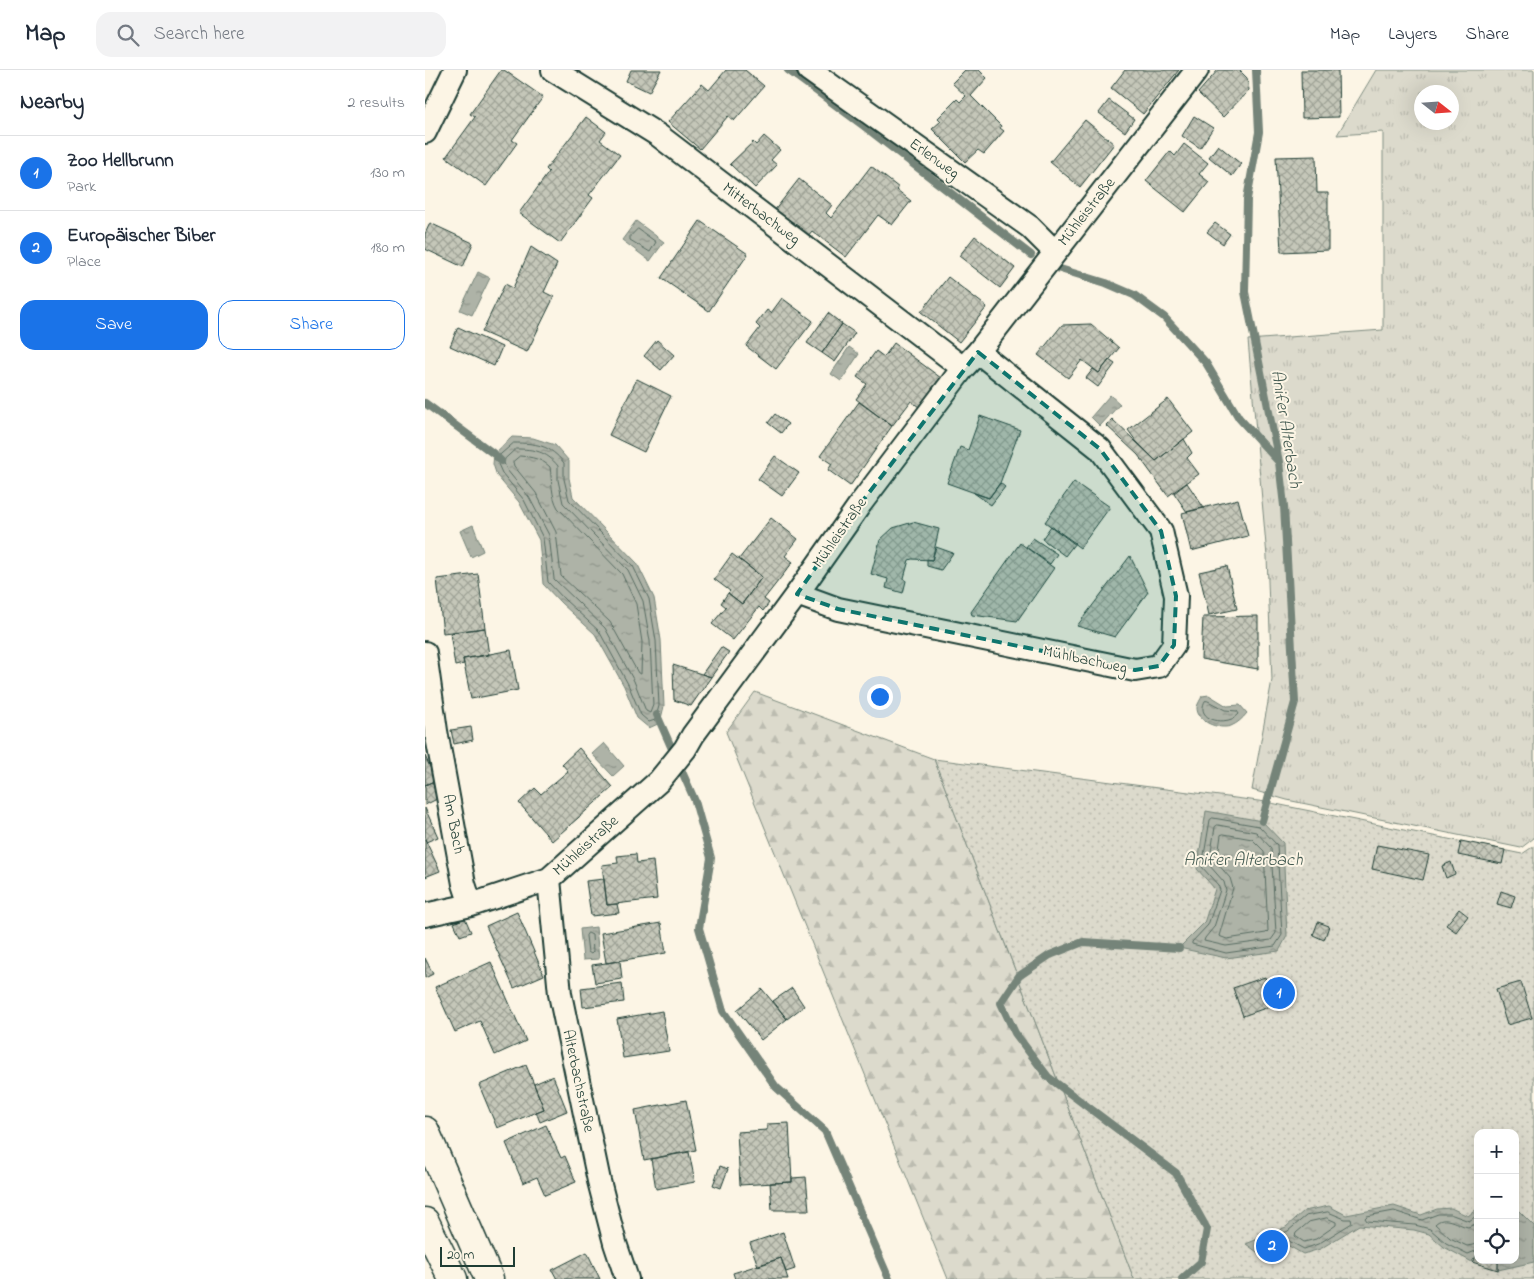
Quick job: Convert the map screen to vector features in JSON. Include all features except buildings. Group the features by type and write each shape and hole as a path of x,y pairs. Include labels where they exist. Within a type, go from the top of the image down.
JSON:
{"main road":[{"path":"425,1131 489,1279"},
{"path":"425,1222 453,1279"}],"street":[{"path":"425,132 455,70"},
{"name":"Mitterbachweg","path":"553,70 658,135 970,360"},
{"name":"Erlenweg","path":"809,70 1030,227 1055,252"},
{"name":"Mühleistraße","path":"425,915 471,905 549,879 659,781 685,750 693,735 797,594 849,518 1197,70"},
{"name":"Mühlbachweg","path":"797,594 838,609 1135,670 1159,666 1174,645 1176,596 1161,531 1099,449 970,360"},
{"name":"Am Bach","path":"425,653 436,731 465,884 471,905"},
{"name":"Alterbachstraße","path":"549,879 560,994 599,1181 615,1243 627,1279"}],"highlighted area":[{"path":"978,352 1100,449 1161,531 1176,596 1174,645 1159,666 1135,670 838,609 797,594 861,503"}],"green space":[{"path":"1376,70 1534,70 1534,838 1521,848 1287,800 1252,790 1272,680 1267,557 1248,340 1383,330 1383,132 1337,135"},
{"path":"755,692 934,759 1134,1279 948,1279 726,732"},
{"path":"934,759 1266,802 1522,854 1534,846 1534,1279 1134,1279"}],"water":[{"path":"636,221 664,242 650,261 622,240"},
{"path":"478,272 490,278 472,315 460,310"},
{"path":"849,347 859,354 841,381 831,374"},
{"path":"1110,395 1120,404 1100,426 1091,417"},
{"path":"512,437 533,438 555,445 569,461 569,478 573,497 637,563 654,598 661,640 664,706 660,723 649,728 637,718 624,686 595,634 543,584 539,540 519,502 497,476 493,464 494,454"},
{"path":"473,525 483,551 471,557 460,531"},
{"path":"1209,695 1227,706 1240,705 1247,713 1240,721 1231,726 1220,727 1209,724 1200,717 1197,707 1202,696"},
{"path":"604,743 624,766 613,776 592,754"},
{"name":"Anifer Alterbach","path":"1206,811 1262,821 1283,843 1287,936 1279,951 1226,958 1179,948 1204,923 1215,889 1197,869"},
{"path":"596,927 599,959 583,960 580,929"},
{"path":"1329,1206 1346,1215 1394,1206 1421,1215 1437,1209 1451,1208 1468,1216 1474,1211 1474,1259 1472,1262 1444,1247 1429,1234 1414,1230 1359,1225 1320,1249 1303,1254 1287,1245 1264,1257 1246,1244 1286,1227 1304,1211"},
{"path":"1519,1211 1534,1226 1534,1262 1498,1270 1498,1264 1519,1264"}],"waterway":[{"path":"788,70 1031,255"},
{"name":"Anifer Alterbach","path":"1256,70 1259,132 1247,199 1245,292 1279,462 1284,506 1295,702 1262,821"},
{"path":"1057,268 1106,283 1134,295 1164,317 1206,363 1239,418 1278,461"},
{"path":"425,403 501,461"},
{"path":"657,715 695,801 711,858 699,928 723,1011 776,1087 825,1131 889,1279"},
{"name":"Anifer Alterbach","path":"1179,948 1083,942 1050,955 1019,976 1001,1003 1015,1033 1048,1077 1176,1173 1207,1229 1201,1262 1182,1279"}],"place":[{"name":"Zoo Hellbrunn","path":"1279,993"},
{"name":"Europäischer Biber","path":"1272,1246"}]}
